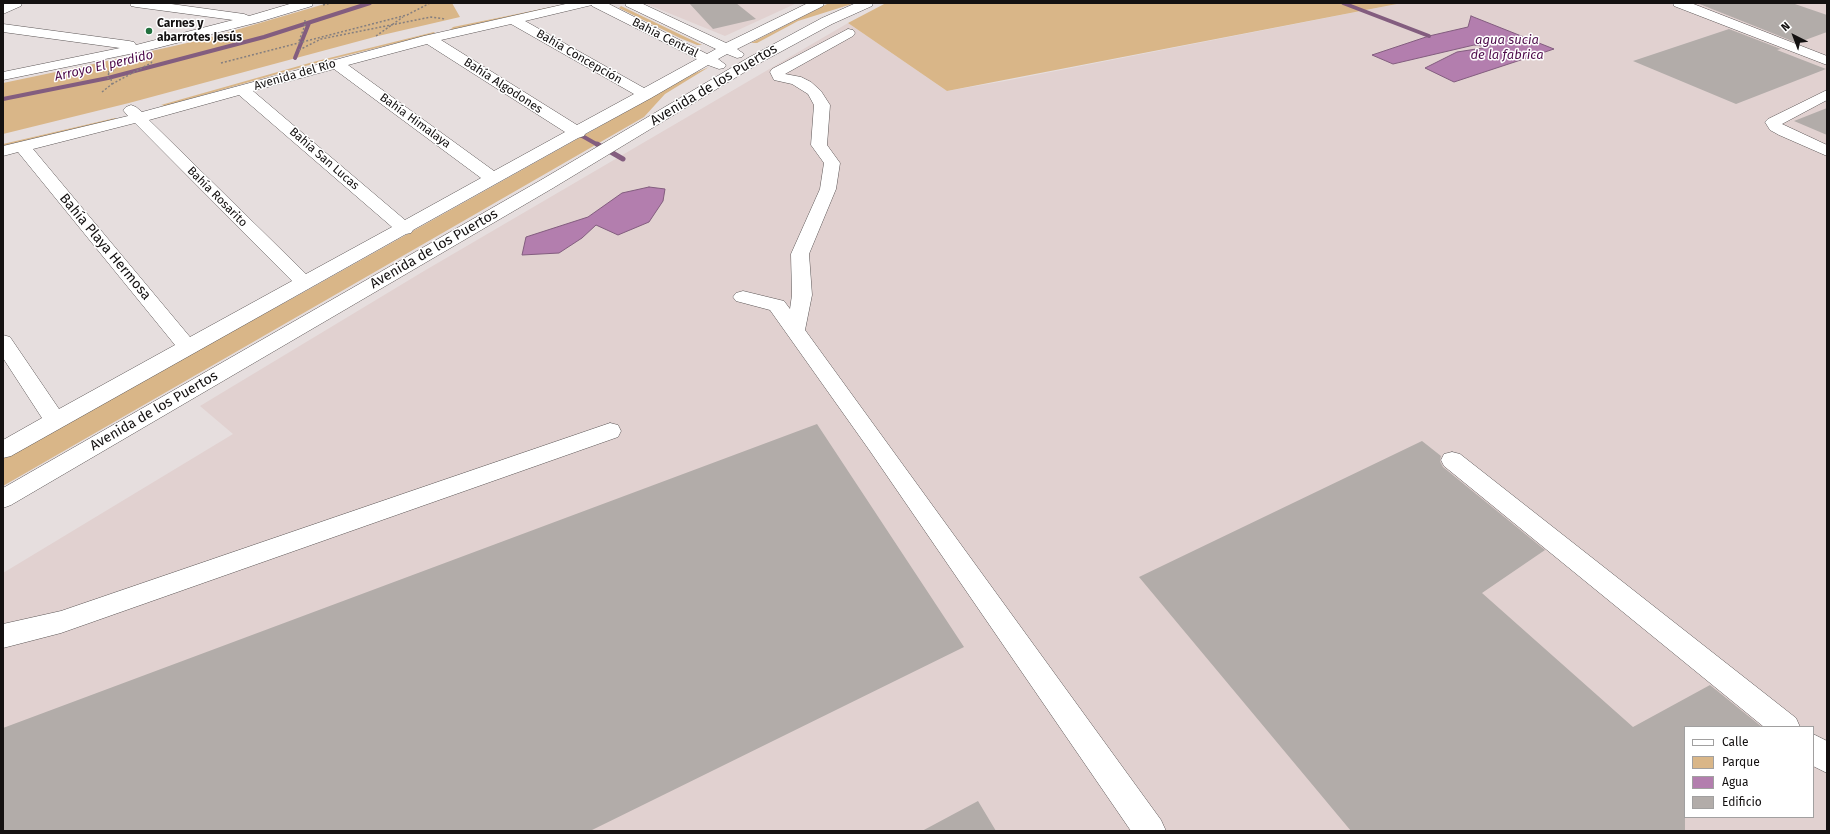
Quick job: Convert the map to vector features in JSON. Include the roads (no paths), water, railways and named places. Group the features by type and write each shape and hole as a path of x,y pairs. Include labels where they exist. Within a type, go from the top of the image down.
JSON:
{"street":[{"path":"3,10 16,3"},
{"path":"136,3 254,19"},
{"name":"Avenida del Río","path":"3,151 134,114 551,3"},
{"name":"Avenida del Río","path":"3,140 134,114 243,90 437,34 513,20 587,3"},
{"name":"Bahía Central","path":"597,3 734,72"},
{"name":"Bahía Central","path":"631,3 753,61"},
{"name":"Avenida de los Puertos","path":"3,450 405,229 726,49 773,24 818,3"},
{"name":"Avenida de los Puertos","path":"3,499 547,184 753,61 827,21 867,3"},
{"path":"1679,3 1827,61"},
{"path":"3,76 146,52 254,19 306,10"},
{"name":"Bahía Concepción","path":"513,20 646,95"},
{"path":"3,28 146,52"},
{"path":"796,329 802,295 800,254 828,189 832,164 819,144 822,104 814,91 806,85 796,80 779,77 777,72 848,33"},
{"name":"Bahía Algodones","path":"437,34 578,133"},
{"name":"Bahía Himalaya","path":"336,63 494,179"},
{"name":"Bahía San Lucas","path":"243,90 405,229"},
{"path":"1827,94 1773,122 1776,127 1785,132 1827,151"},
{"name":"Bahía Rosarito","path":"134,114 305,284"},
{"name":"Bahía Playa Hermosa","path":"22,146 188,348"},
{"path":"743,297 778,305 1150,831"},
{"path":"3,342 55,421"},
{"path":"3,636 61,622 610,431"},
{"path":"1452,460 1785,726"},
{"path":"1814,749 1827,759"}],"water":[{"name":"agua sucia de la fabrica","path":"1471,16 1554,49 1454,82 1425,68 1457,52 1489,47 1474,45 1393,64 1372,55 1429,36 1468,27"},
{"path":"649,187 665,189 663,201 649,222 618,235 596,225 582,238 559,253 522,255 526,237 588,217 622,193"}],"waterway":[{"name":"Arroyo El perdido","path":"3,99 108,78 264,37 370,3"},
{"path":"1343,3 1429,36"},
{"path":"295,58 309,23"},
{"path":"577,133 598,145"},
{"path":"597,144 623,159"}],"place":[{"name":"Carnes y abarrotes Jesús","path":"149,31"}]}
